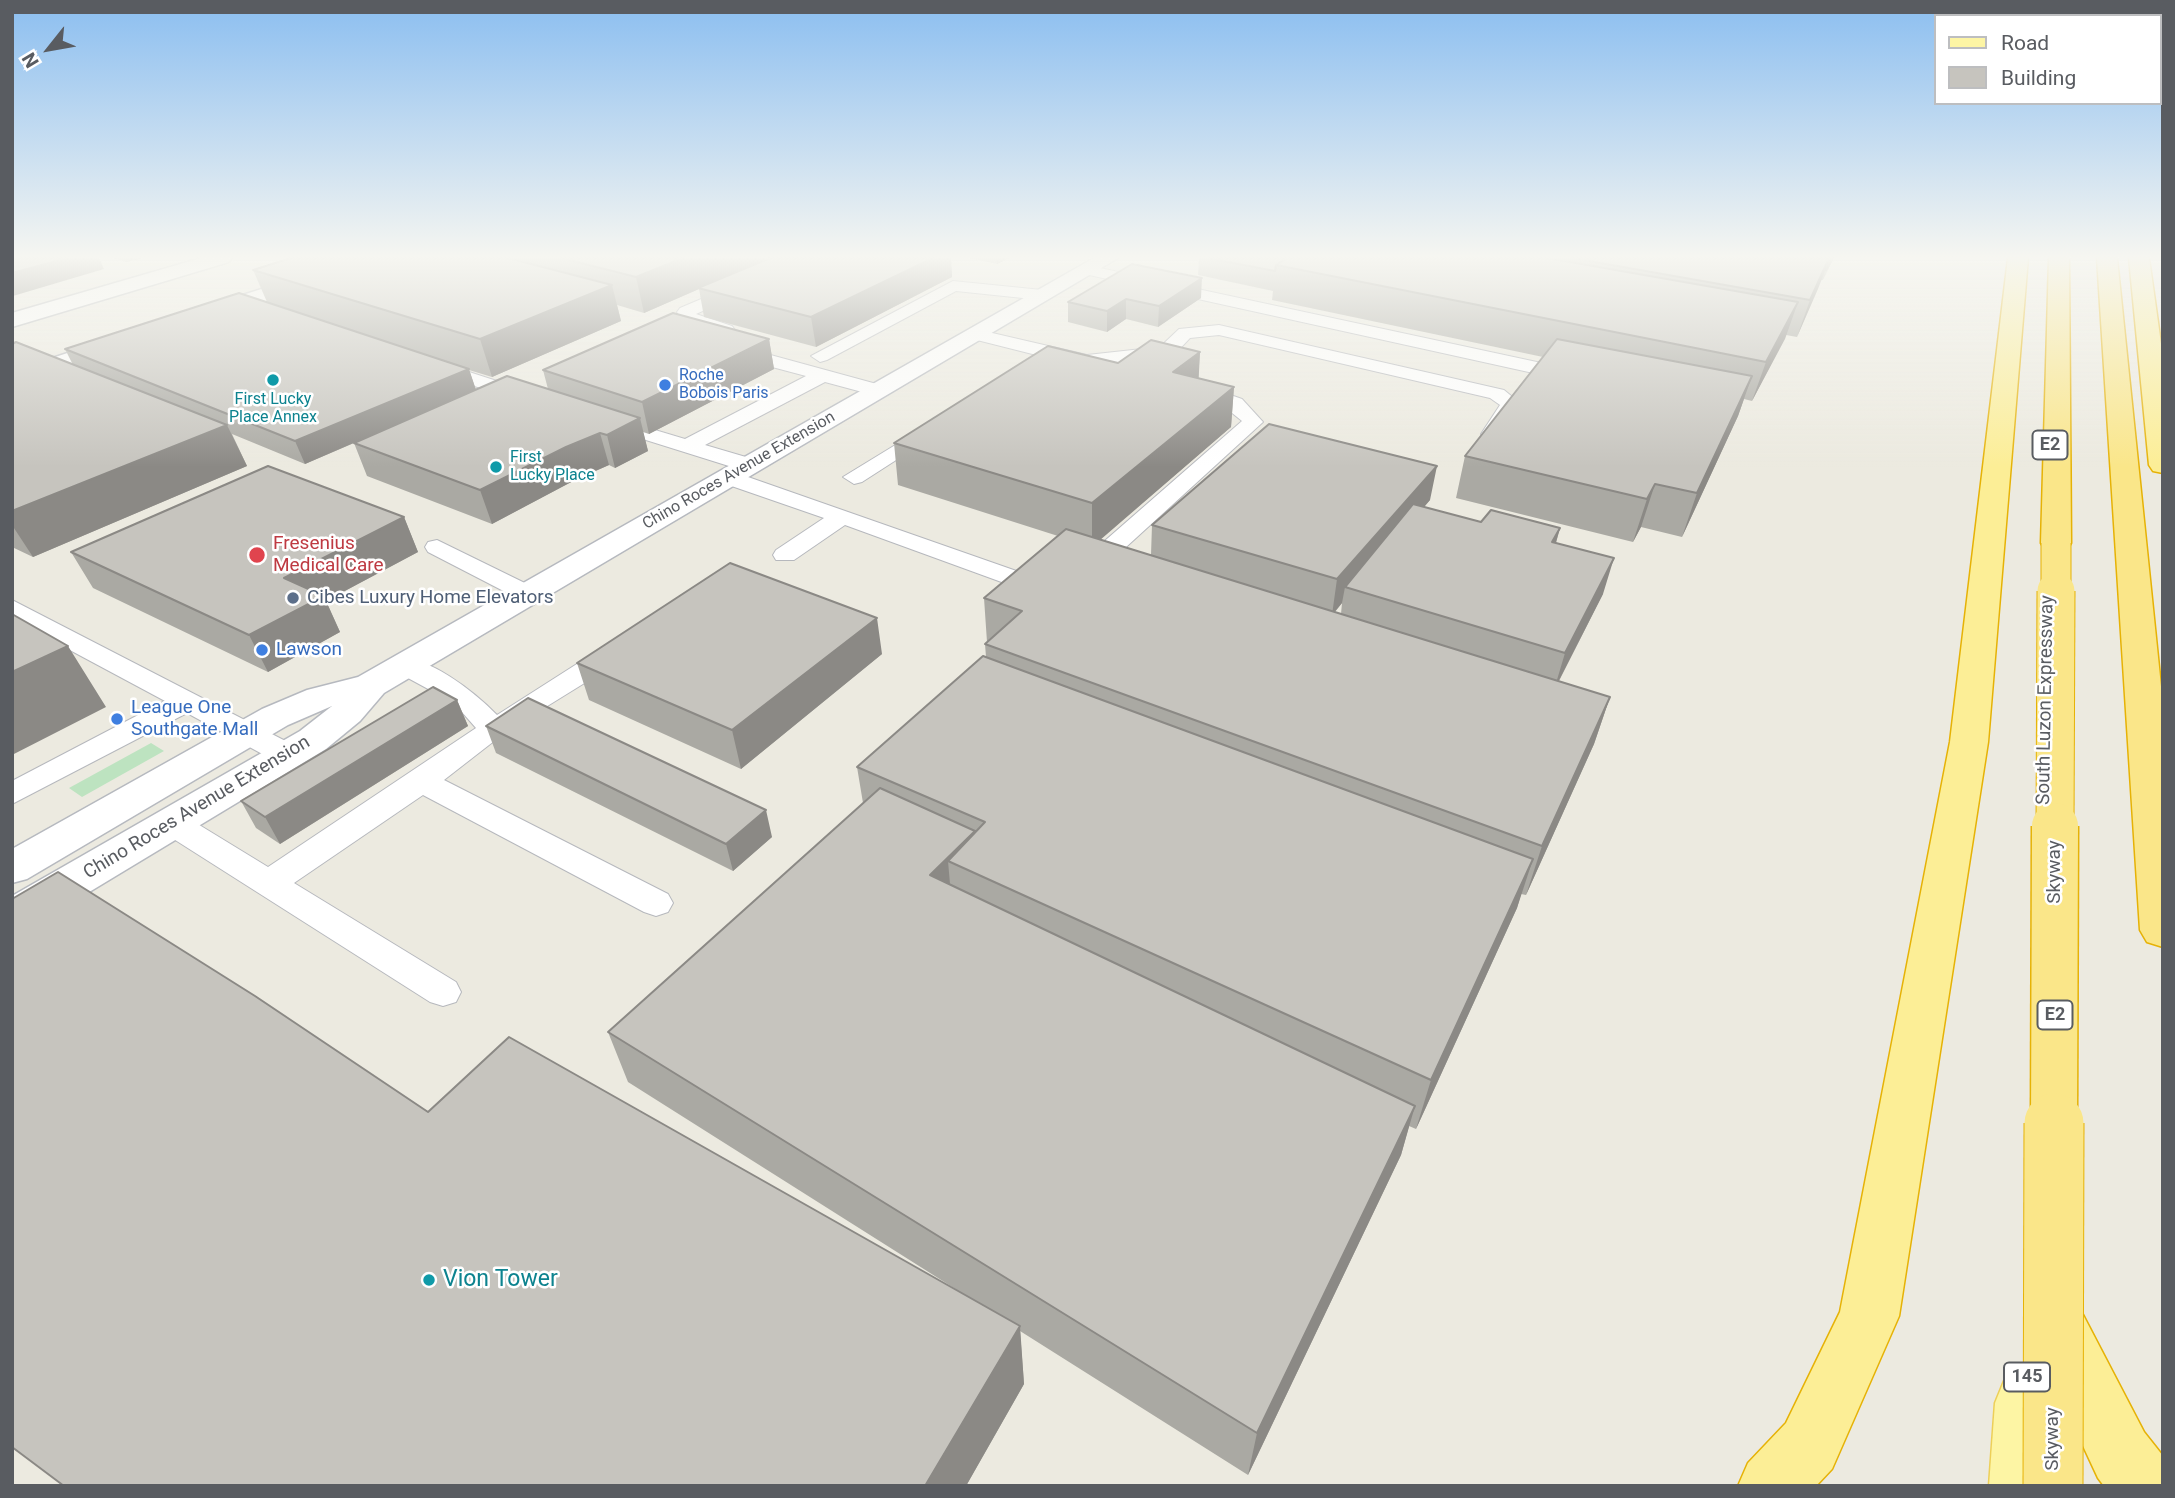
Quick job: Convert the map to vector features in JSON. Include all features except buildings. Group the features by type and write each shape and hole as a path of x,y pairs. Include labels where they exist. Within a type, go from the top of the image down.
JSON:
{"highway":[{"path":"1771,1486 1809,1446 1869,1316 1890,1209 1969,742 2011,328"},
{"name":"South Luzon Expressway","path":"2032,1268 2055,328"},
{"name":"Skyway","path":"2053,1486 2057,328"},
{"path":"2113,328 2163,930"},
{"path":"2148,328 2163,465"},
{"path":"2032,1268 2066,1345 2131,1475"}],"main road":[{"name":"Chino Roces Avenue Extension","path":"12,868 275,717 320,698 371,685 985,328"},
{"path":"12,379 143,335"},
{"name":"Chino Roces Avenue Extension","path":"12,917 313,740 347,713 371,685"},
{"name":"145","path":"2022,1486 2032,1268"}],"lane":[{"path":"717,328 887,385"},
{"path":"681,444 883,328"},
{"path":"1352,328 1596,381"},
{"path":"1084,361 1166,352 1185,333 1219,330 1497,394 1511,404 1486,439"},
{"path":"975,334 1135,373"},
{"path":"694,340 821,365"},
{"path":"1029,367 1053,352"},
{"path":"415,361 543,399"},
{"path":"1173,383 1224,396 1244,409 1253,422 1276,428"},
{"path":"586,415 681,444 842,516 1016,579"},
{"path":"854,477 948,418"},
{"path":"1093,564 1253,422"},
{"path":"786,555 842,516"},
{"path":"437,547 528,593"},
{"path":"12,608 288,755"},
{"path":"269,883 494,730 633,641"},
{"path":"405,665 464,697 494,730"},
{"path":"12,794 188,701"},
{"path":"422,781 656,903"},
{"path":"172,823 443,992"}],"green space":[{"path":"151,743 164,751 82,797 69,788"}],"place":[{"name":"First Lucky Place Annex","path":"273,380"},
{"name":"Roche Bobois Paris","path":"665,385"},
{"name":"First Lucky Place","path":"496,467"},
{"name":"Fresenius Medical Care","path":"257,555"},
{"name":"Cibes Luxury Home Elevators","path":"293,598"},
{"name":"Lawson","path":"262,650"},
{"name":"League One Southgate Mall","path":"117,719"},
{"name":"Vion Tower","path":"429,1280"}]}
